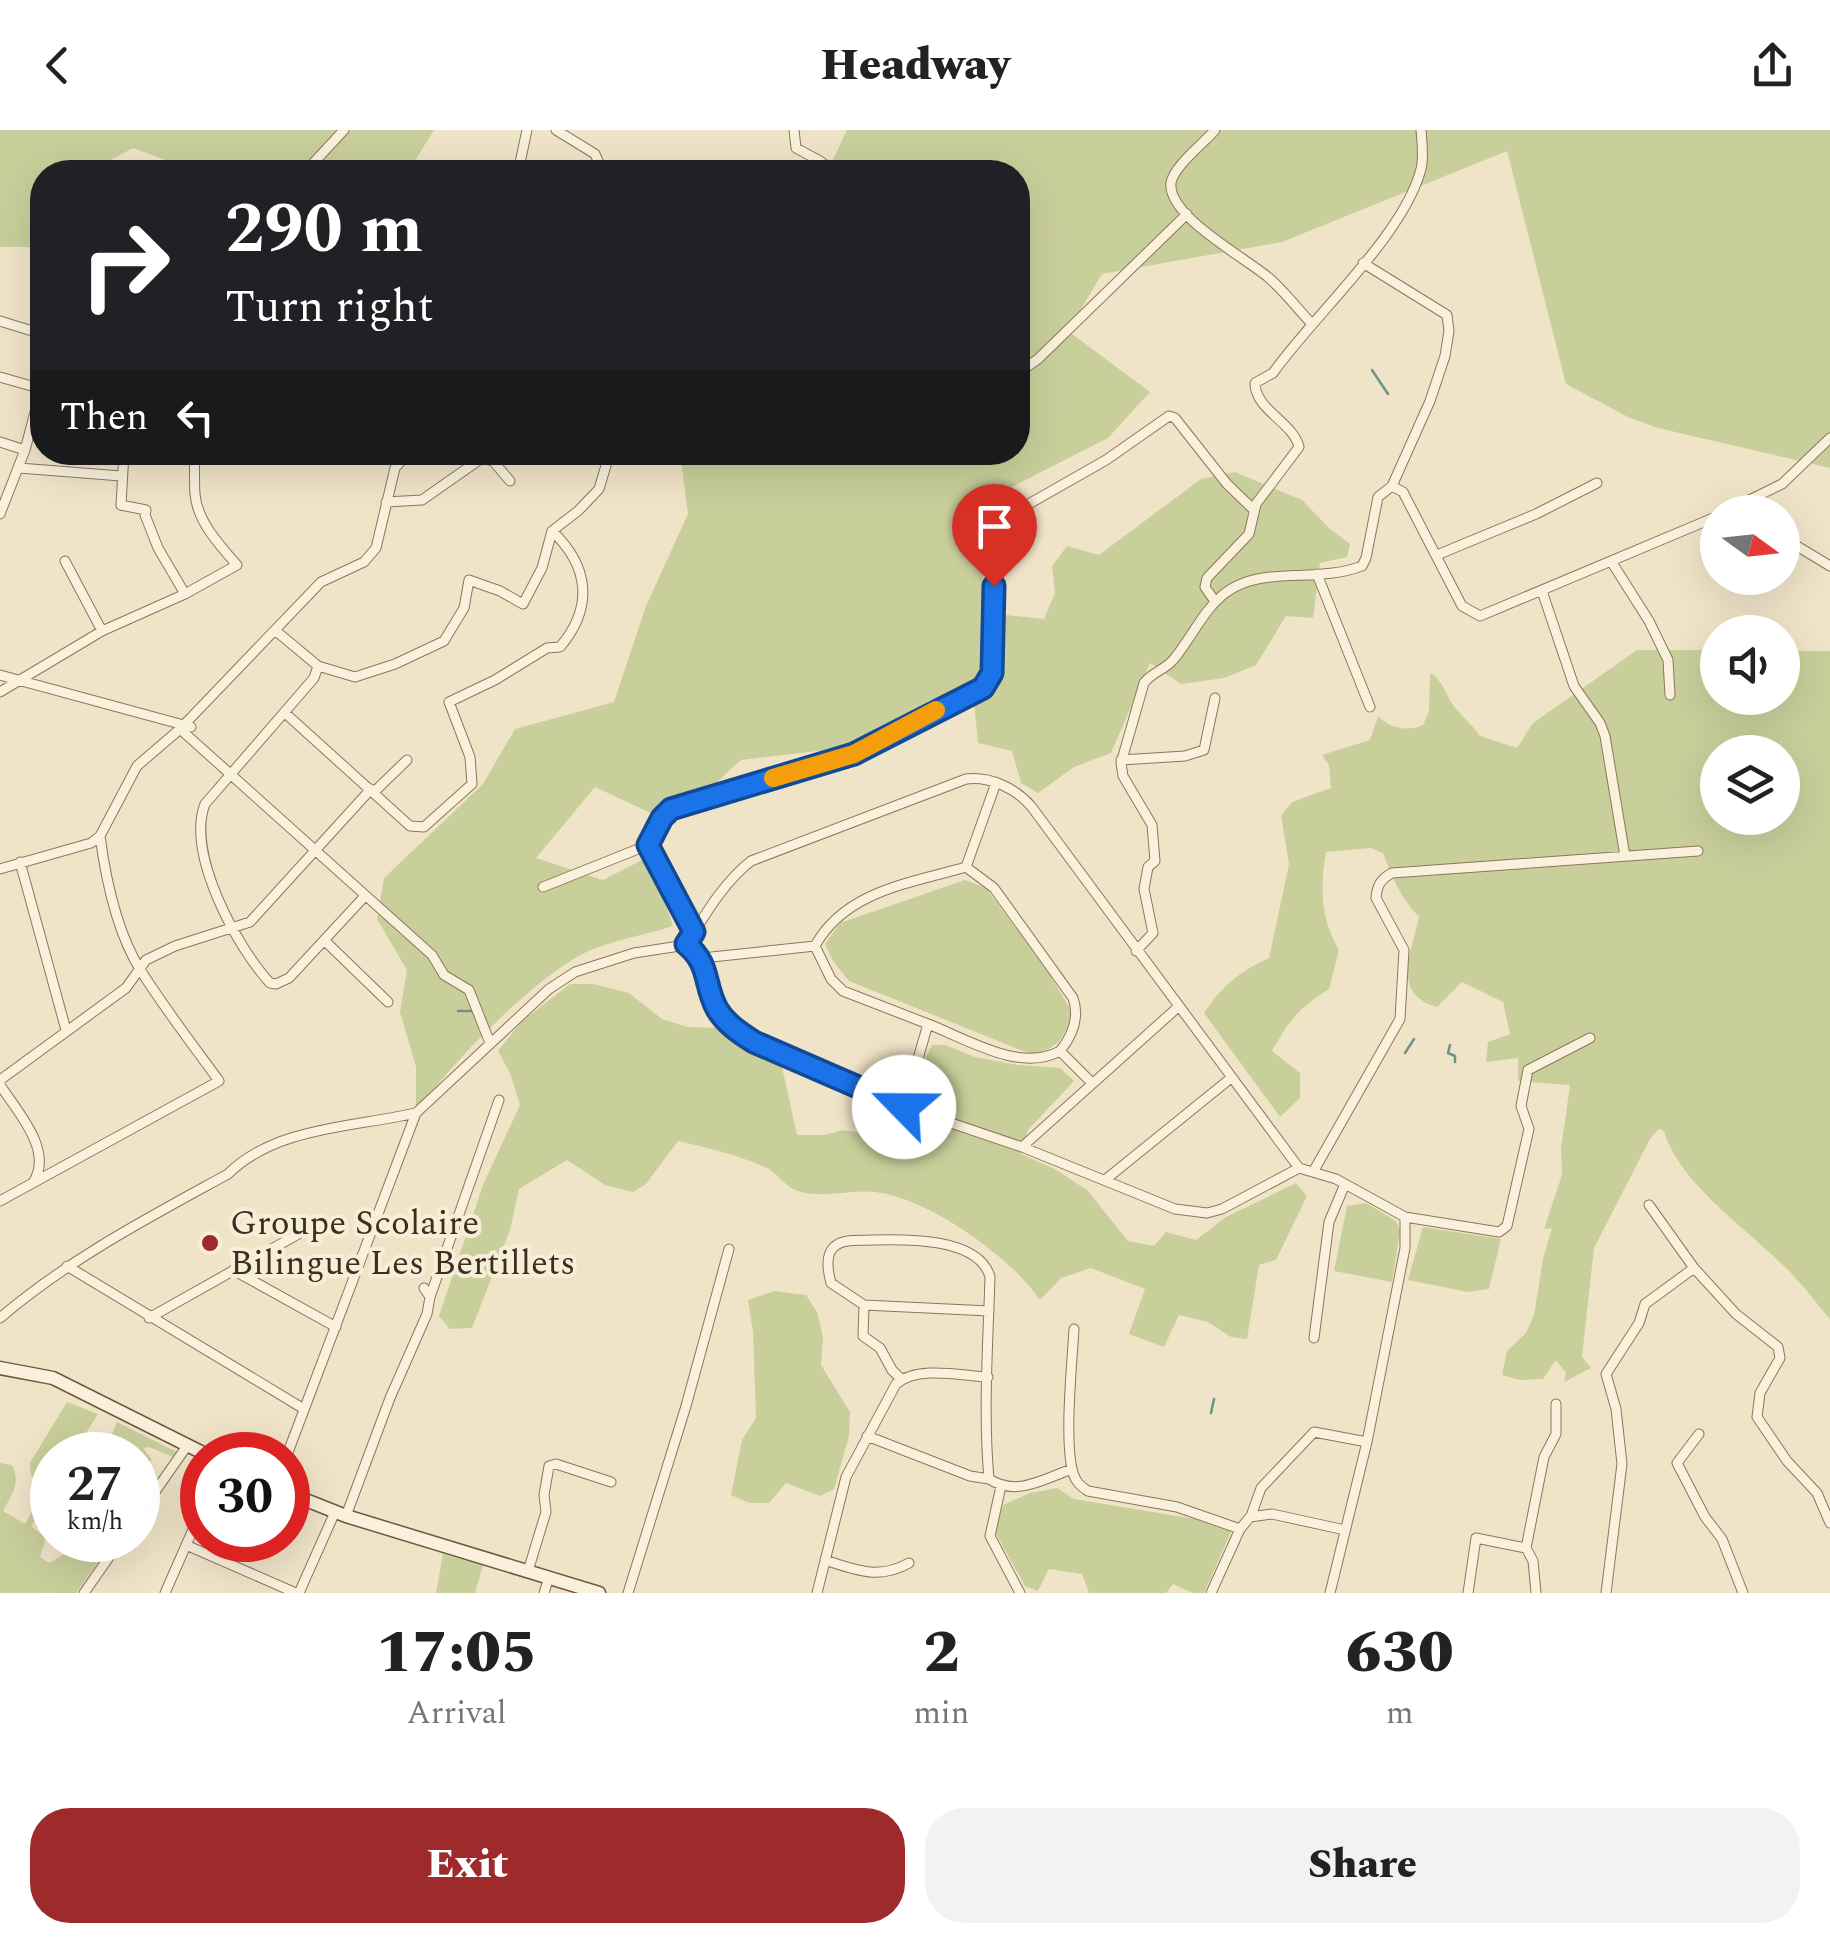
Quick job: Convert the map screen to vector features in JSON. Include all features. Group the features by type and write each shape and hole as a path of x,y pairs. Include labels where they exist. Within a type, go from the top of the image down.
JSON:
{"main road":[{"path":"0,1368 53,1378 180,1442"},
{"path":"310,1502 599,1593"}],"street":[{"path":"316,160 344,130"},
{"path":"521,160 527,130"},
{"path":"556,130 595,154 598,160"},
{"path":"794,130 796,148 818,160"},
{"path":"1215,130 1177,167 1170,184 1176,204 1270,278 1311,324"},
{"path":"1214,600 1206,591 1205,582 1248,534 1254,510 1299,447 1296,438 1256,395 1254,382 1273,373 1382,242 1407,202 1421,168 1421,130"},
{"path":"1030,365 1187,214"},
{"path":"1136,951 1154,933 1144,889 1148,867 1154,862 1152,824 1123,776 1121,760 1144,683 1170,664 1214,600 1252,580 1359,568 1364,563 1377,500 1392,486 1446,356 1447,315 1363,263"},
{"path":"0,321 30,330"},
{"path":"0,377 30,384"},
{"path":"543,887 648,845 671,809 854,754 983,688 992,673 994,586 1008,518 1019,508 1106,460 1166,416 1175,418 1227,484 1254,510"},
{"path":"1762,495 1782,484 1830,438"},
{"path":"1,511 30,440"},
{"path":"0,442 25,450"},
{"path":"122,465 121,505 146,510 158,548 185,594"},
{"path":"0,692 102,631 185,594 237,565 219,546 200,514 194,493 194,465"},
{"path":"0,869 91,843 100,836 131,772 185,727 321,582 369,559 376,548 398,465"},
{"path":"386,502 422,500 472,465"},
{"path":"496,465 510,481"},
{"path":"276,630 318,666 355,677 441,643 464,608 469,580 500,590 523,604 542,568 552,531 578,512 599,489 606,465"},
{"path":"18,468 121,476"},
{"path":"1437,555 1536,514 1597,483"},
{"path":"1392,486 1403,492 1462,606 1473,615 1486,615 1700,524"},
{"path":"285,713 410,826 420,828 472,784 470,757 449,702 547,648 560,647 572,633 584,590 582,579 572,550 552,531"},
{"path":"1800,548 1830,566"},
{"path":"1610,561 1649,621 1668,660 1670,695"},
{"path":"65,562 102,631"},
{"path":"1317,574 1370,707"},
{"path":"1542,591 1574,686 1600,722 1605,736 1625,856"},
{"path":"318,666 314,678 206,804 200,830 231,930 257,969 276,984 289,978 365,896"},
{"path":"0,676 185,727 313,850 432,955 444,975 469,990 490,1044"},
{"path":"1121,760 1186,756 1204,750 1214,698"},
{"path":"32,1184 40,1171 40,1156 0,1082 126,988 146,960 254,918 313,850 407,760"},
{"path":"296,1432 416,1113 549,989 575,972 634,952 686,944 750,861 966,778 996,783 1022,796 1031,806 1299,1168 1345,1184 1405,1216 1506,1230 1530,1129 1521,1106 1528,1070 1590,1038"},
{"path":"966,867 996,783"},
{"path":"0,1202 219,1081 139,968 104,869 100,836"},
{"path":"648,845 694,932"},
{"path":"1312,1172 1400,1019 1404,950 1376,898 1380,882 1392,873 1698,851"},
{"path":"20,862 66,1030"},
{"path":"815,946 824,931 856,902 966,867"},
{"path":"815,946 831,980 843,991 1015,1058 1050,1057 1060,1051 1075,1026 1077,1010 1073,998 994,888 966,867"},
{"path":"325,941 388,1002"},
{"path":"686,944 702,958 718,1009 732,1027 754,1042 904,1107 1022,1147 1175,1209 1222,1209 1299,1168"},
{"path":"702,958 815,946"},
{"path":"1022,1147 1178,1007"},
{"path":"904,1107 928,1024"},
{"path":"1060,1051 1092,1083"},
{"path":"1106,1180 1231,1078"},
{"path":"226,1562 298,1593 340,1514 428,1314 427,1293 499,1100"},
{"path":"0,1318 66,1266 228,1174 243,1159 286,1140 416,1113"},
{"path":"1314,1338 1329,1222 1345,1184"},
{"path":"1649,1204 1694,1268 1736,1314 1778,1347 1780,1358 1760,1393 1757,1417 1787,1461 1817,1493 1830,1523"},
{"path":"1330,1593 1367,1442 1405,1248 1405,1216"},
{"path":"148,1318 309,1228"},
{"path":"989,1311 864,1305 831,1283 828,1256 832,1248 845,1241 915,1239 953,1247 984,1264 990,1277 989,1479"},
{"path":"628,1593 729,1249"},
{"path":"66,1266 304,1409"},
{"path":"1606,1593 1622,1464 1616,1409 1606,1374 1640,1323 1645,1304 1694,1268"},
{"path":"232,1270 336,1327"},
{"path":"864,1305 863,1336 883,1352 901,1379"},
{"path":"1074,1329 1072,1468 1080,1486 1088,1492 1177,1507 1240,1529"},
{"path":"901,1379 939,1374 988,1378"},
{"path":"817,1593 846,1477 901,1379"},
{"path":"1536,1593 1533,1561 1526,1548 1544,1456 1556,1434 1556,1404"},
{"path":"1211,1593 1261,1488 1314,1432 1367,1442"},
{"path":"1699,1434 1677,1463 1705,1517 1722,1539 1743,1593"},
{"path":"867,1436 970,1476 1016,1489 1072,1468"},
{"path":"160,1485 180,1456"},
{"path":"528,1571 546,1512 544,1495 549,1466 556,1464 611,1482"},
{"path":"1001,1486 990,1536 1020,1593"},
{"path":"1250,1517 1272,1514 1346,1530"},
{"path":"1468,1593 1476,1538 1526,1548"},
{"path":"165,1593 180,1559"},
{"path":"825,1560 868,1574 890,1573 909,1563"},
{"path":"84,1593 106,1562"},
{"path":"544,1593 549,1577"}],"green space":[{"path":"0,130 434,130 415,160 166,160 133,148 110,160 30,160 30,247 0,247"},
{"path":"847,130 1830,130 1830,468 1658,428 1630,418 1566,384 1507,151 1282,242 1102,274 1068,331 1150,392 1108,438 982,502 984,666 969,704 903,741 741,760 672,823 595,787 536,858 603,880 650,856 673,926 600,947 557,970 490,1028 416,1113 416,1067 400,1012 407,970 377,919 384,878 483,784 515,729 614,702 646,606 688,514 682,465 1030,465 1030,160 833,160"},
{"path":"1235,472 1302,500 1350,544 1347,557 1320,563 1313,618 1286,616 1256,665 1224,678 1181,684 1150,663 1111,753 1074,767 1038,793 1021,783 1012,751 978,743 974,703 988,670 987,613 1044,619 1055,593 1052,566 1067,546 1099,555 1201,479"},
{"path":"1637,650 1700,650 1700,715 1800,715 1800,651 1830,651 1830,1319 1789,1271 1700,1188 1659,1129 1650,1139 1594,1248 1582,1357 1591,1368 1564,1382 1566,1373 1556,1360 1543,1379 1519,1380 1502,1375 1507,1351 1526,1333 1534,1315 1552,1228 1544,1229 1562,1175 1561,1149 1570,1085 1518,1081 1518,1058 1486,1062 1488,1042 1510,1034 1503,1002 1462,982 1437,1007 1414,993 1408,971 1419,917 1402,895 1383,853 1371,848 1326,852 1323,902 1339,950 1329,989 1296,1016 1272,1051 1300,1073 1300,1098 1280,1117 1204,1013 1232,980 1269,958 1289,864 1281,816 1292,802 1331,788 1329,765 1322,755 1370,740 1378,716 1399,728 1423,725 1429,711 1430,673 1480,736 1517,748 1533,723"},
{"path":"965,880 986,888 1048,972 1072,1012 1064,1035 1049,1049 1033,1055 849,981 833,961 825,944 840,923"},
{"path":"570,984 593,984 629,993 662,1019 688,1027 719,1028 780,1058 797,1135 825,1135 842,1130 862,1133 891,1150 919,1152 926,1136 916,1090 932,1045 1018,1065 1060,1068 1074,1081 1028,1130 1021,1154 1055,1169 1087,1190 1128,1241 1154,1246 1166,1232 1196,1240 1226,1217 1296,1183 1307,1196 1276,1260 1259,1265 1247,1339 1231,1337 1208,1322 1179,1315 1164,1347 1129,1334 1145,1289 1091,1268 1061,1278 1040,1300 989,1248 919,1205 875,1192 797,1191 756,1163 678,1141 646,1184 633,1192 605,1185 567,1160 519,1189 510,1230 472,1328 450,1329 439,1316 483,1185 520,1105 498,1051 521,1022"},
{"path":"1366,1203 1396,1221 1400,1231 1392,1282 1334,1271 1347,1206"},
{"path":"1423,1227 1501,1239 1489,1289 1468,1292 1408,1280"},
{"path":"774,1291 806,1295 817,1312 823,1337 821,1365 850,1412 849,1436 834,1489 820,1496 786,1483 769,1503 749,1503 731,1495 742,1440 756,1418 748,1300"},
{"path":"67,1402 98,1414 87,1432 49,1432"},
{"path":"117,1422 137,1432 113,1432"},
{"path":"160,1444 177,1452 173,1457 160,1452"},
{"path":"0,1463 12,1465 16,1477 3,1511 25,1524 30,1515 30,1562 98,1562 76,1593 0,1593"},
{"path":"1057,1488 1074,1499 1195,1519 1231,1532 1204,1593 1192,1593 1173,1584 1166,1593 1089,1593 1082,1574 1049,1569 1038,1591 1025,1586 995,1532 1003,1505 1030,1493"},
{"path":"443,1554 483,1565 475,1593 436,1593"}],"waterway":[{"path":"1372,370 1388,394"},
{"path":"458,1011 474,1011"},
{"path":"1405,1053 1414,1039"},
{"path":"1450,1045 1448,1053 1455,1056 1455,1062"},
{"path":"1211,1413 1214,1399"}],"slow traffic":[{"path":"773,778 854,754 936,710"}],"place":[{"name":"Groupe Scolaire Bilingue Les Bertillets","path":"210,1243"}],"route":[{"path":"904,1107 754,1042 732,1027 718,1009 702,958 686,944 694,932 648,845 671,809 854,754 983,688 992,673 994,586"}]}
